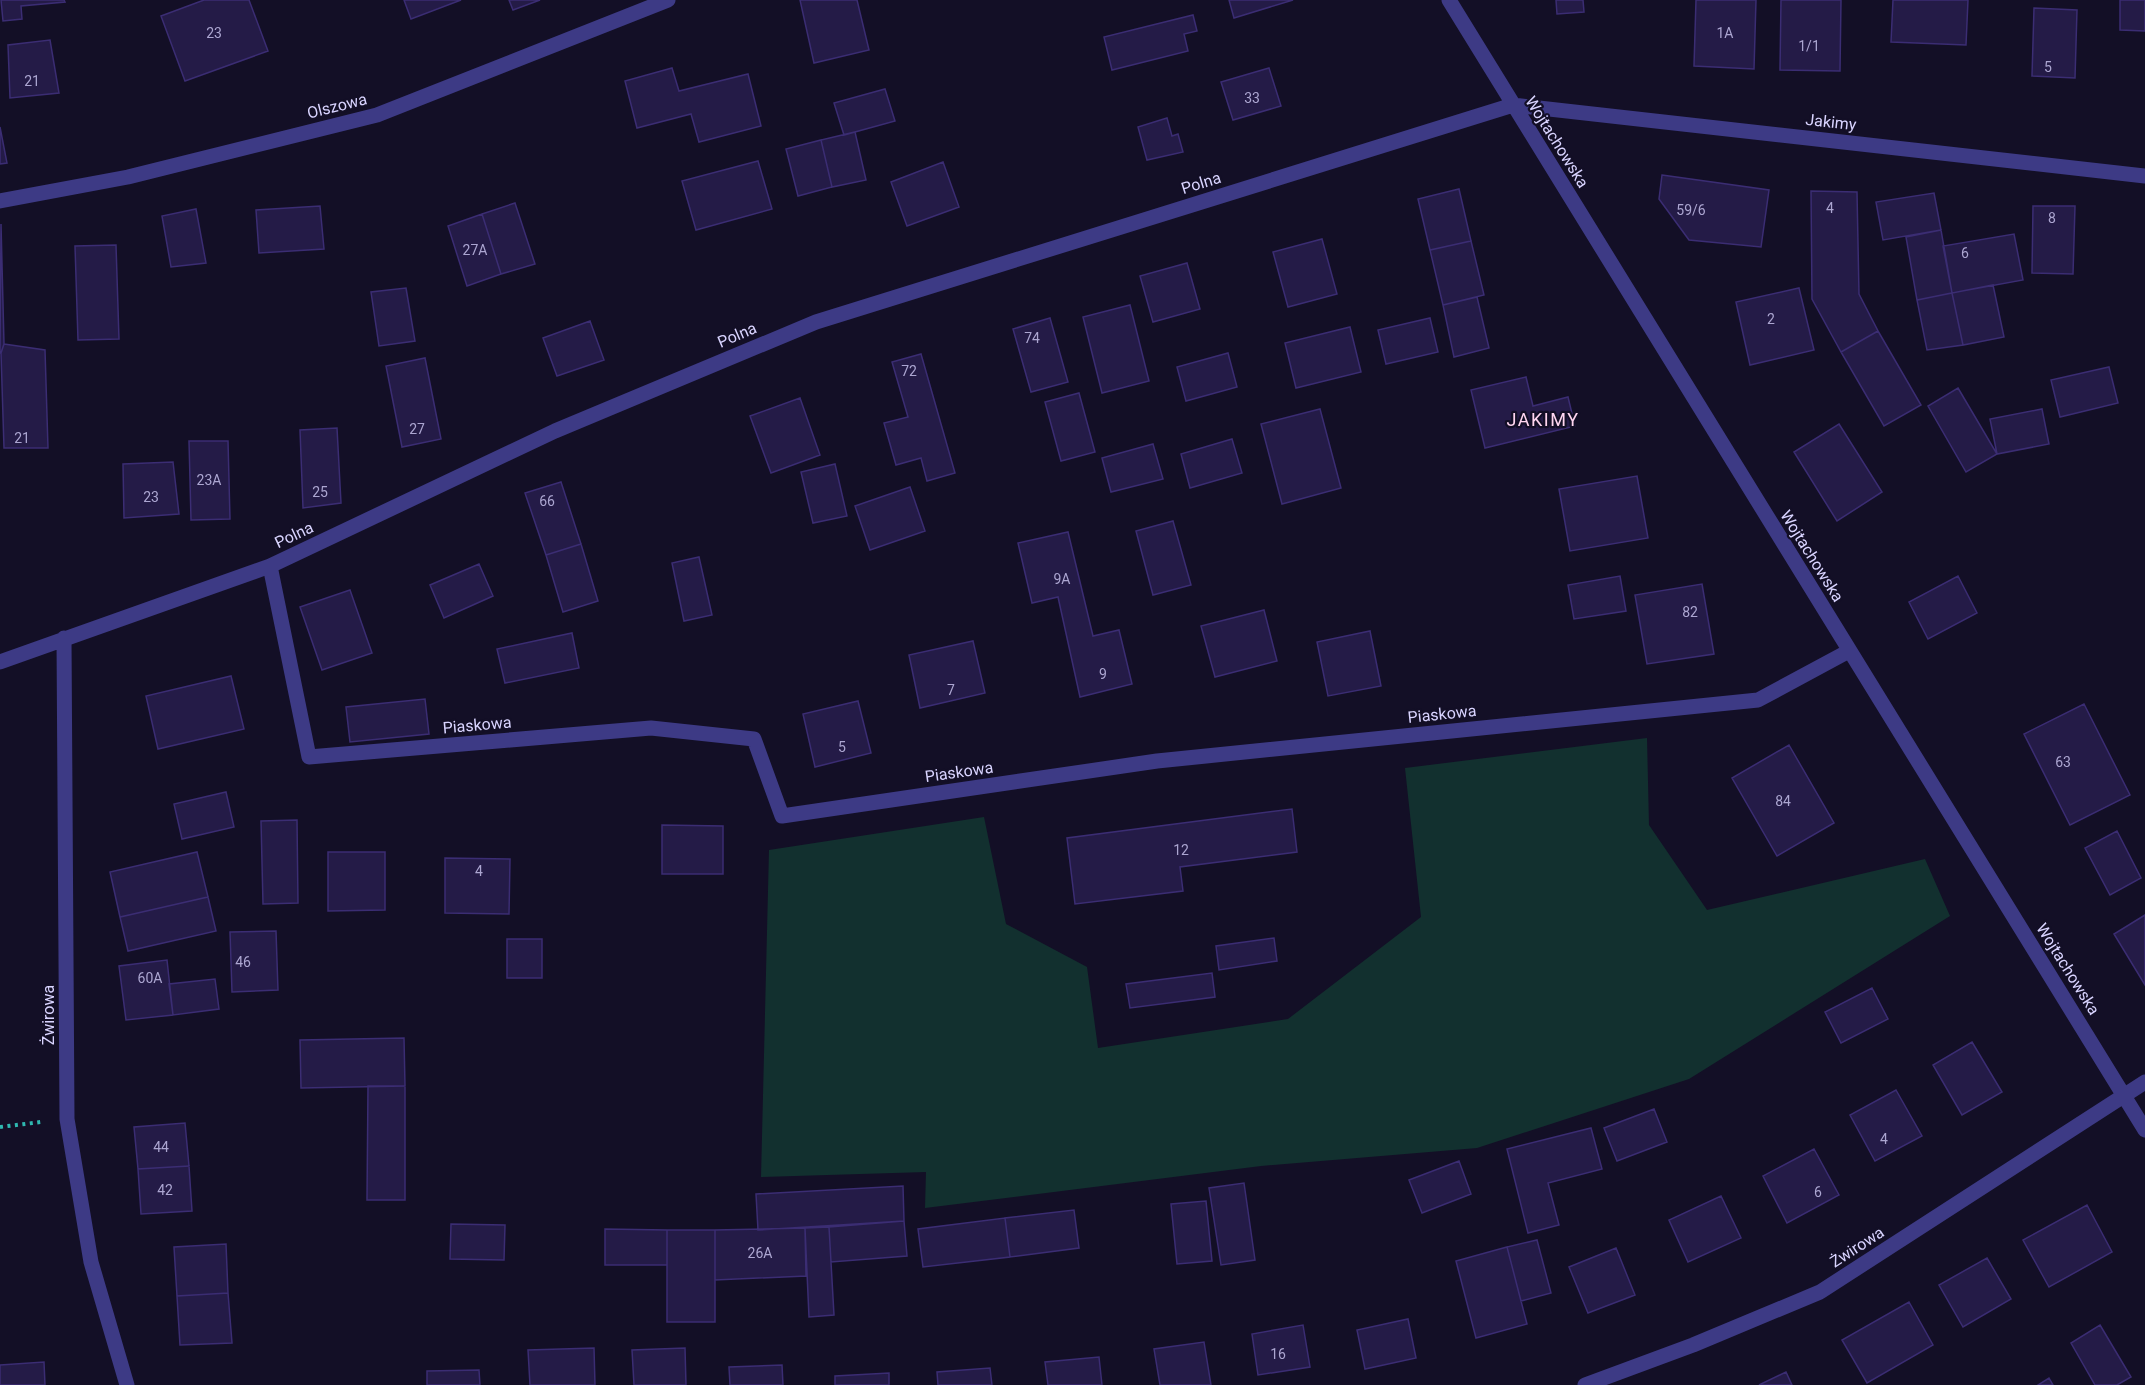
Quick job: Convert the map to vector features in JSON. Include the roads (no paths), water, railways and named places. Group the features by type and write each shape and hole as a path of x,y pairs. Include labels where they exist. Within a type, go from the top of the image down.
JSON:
{"street":[{"name":"Olszowa","path":"0,201 128,177 377,114 668,0"},
{"name":"Wojtachowska","path":"1449,0 1849,651 2125,1094 2145,1130"},
{"name":"Jakimy","path":"1513,105 2145,176"},
{"name":"Polna","path":"0,662 270,566 555,431 816,321 1513,105"},
{"name":"Piaskowa","path":"270,566 309,757 651,728 754,739 782,816 1157,761 1758,700 1849,651"},
{"name":"Żwirowa","path":"64,638 67,1119 92,1262 128,1385"},
{"name":"Żwirowa","path":"1585,1385 1693,1345 1820,1292 2145,1082"}],"district":[{"name":"JAKIMY","path":"1543,419"}]}
